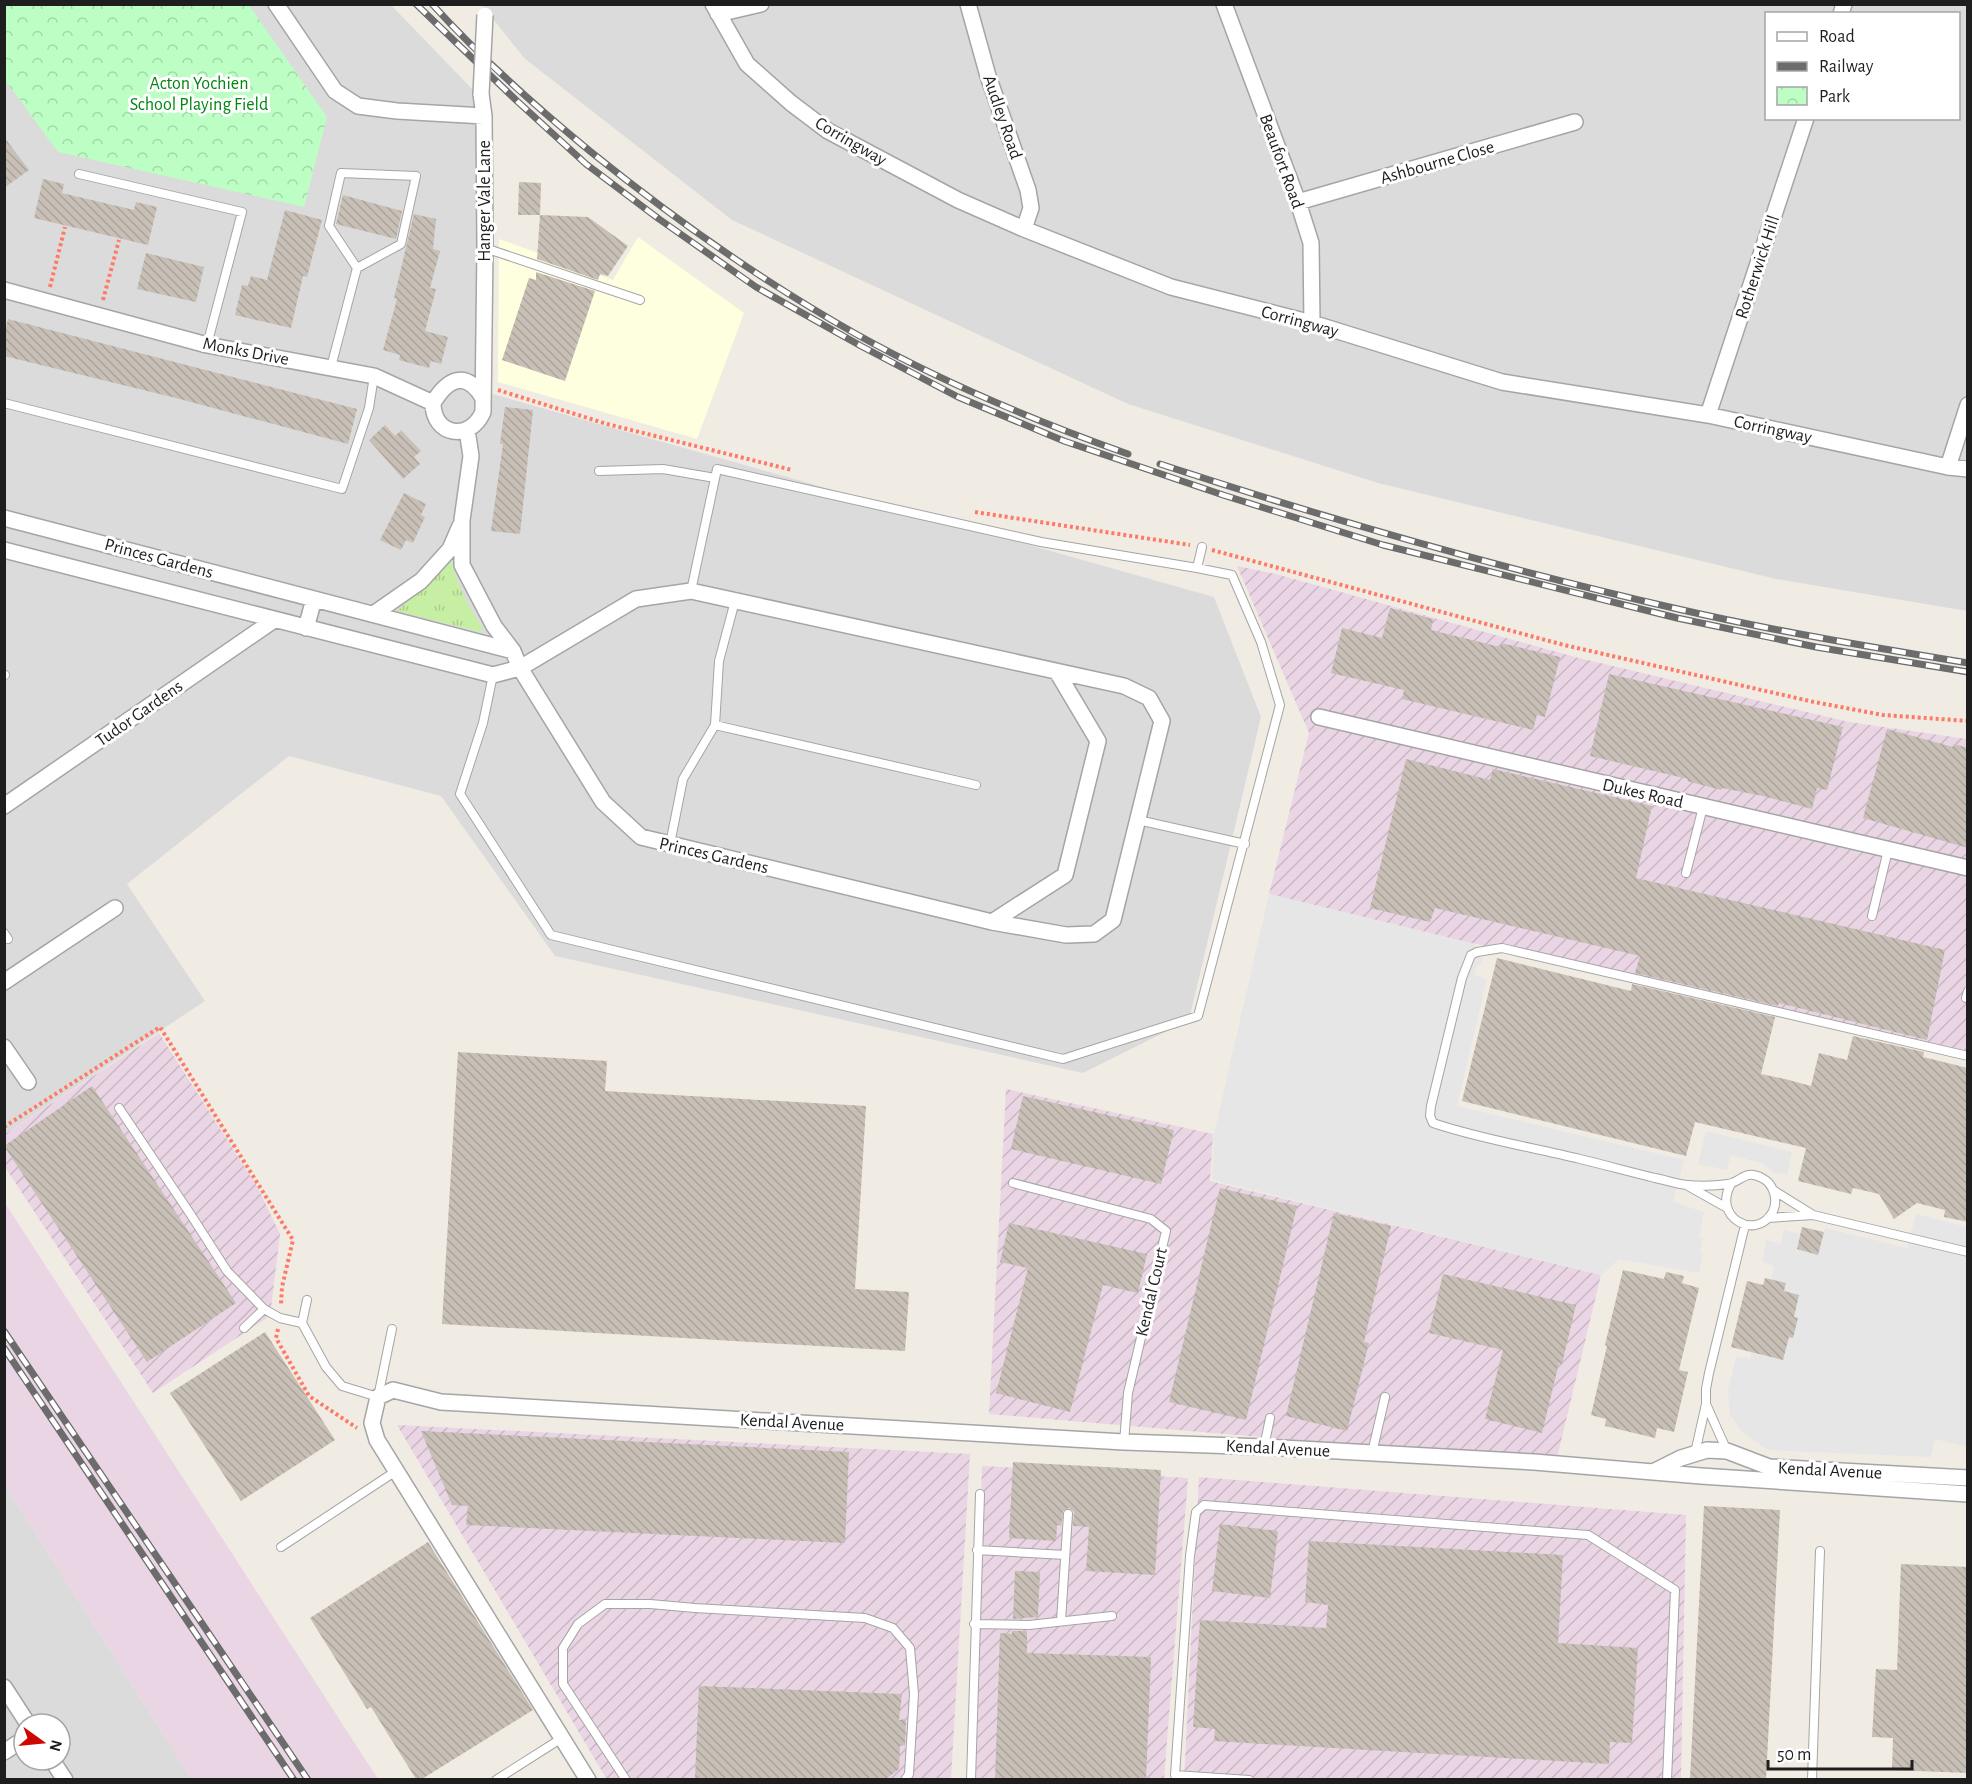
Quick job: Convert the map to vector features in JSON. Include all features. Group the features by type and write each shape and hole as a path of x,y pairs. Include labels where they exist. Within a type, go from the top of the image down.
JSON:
{"street":[{"path":"276,4 335,92 358,106 397,111 484,116"},
{"path":"716,9 760,4"},
{"name":"Audley Road","path":"968,4 988,75 1028,190 1031,208 1023,230"},
{"name":"Beaufort Road","path":"1224,4 1298,202 1311,243 1312,323"},
{"name":"Corringway","path":"716,9 747,64 792,103 828,130 958,200 1023,230 1171,287 1312,323 1502,382 1708,415 1948,467 1968,469"},
{"name":"Hanger Vale Lane","path":"480,392 485,248 484,116 481,94 484,10"},
{"name":"Rotherwick Hill","path":"1708,415 1805,120"},
{"name":"Ashbourne Close","path":"1298,202 1575,122"},
{"name":"Monks Drive","path":"4,290 207,345 374,376 433,403"},
{"path":"455,381 462,381 480,392 483,412 476,424 467,430 448,430 436,421 433,414 433,403 440,391 455,381"},
{"path":"1948,467 1968,405"},
{"path":"375,613 421,581 450,549 462,520 471,456 467,430"},
{"name":"Princes Gardens","path":"4,518 375,613 513,651"},
{"name":"Princes Gardens","path":"4,550 493,675 520,668 636,599 691,591 1124,686 1149,698 1162,721 1113,920 1094,934 1066,935 992,922 641,837 603,802 520,668 513,651 494,626 462,565 462,520"},
{"path":"306,628 314,599"},
{"name":"Tudor Gardens","path":"4,806 274,620"},
{"path":"992,922 1065,876 1098,741 1057,672"},
{"name":"Dukes Road","path":"1319,717 1968,868"},
{"path":"4,981 115,908"},
{"path":"4,1047 28,1082"},
{"name":"Kendal Avenue","path":"378,1397 393,1390 441,1401 1124,1442 1372,1453 1968,1494"},
{"path":"378,1397 372,1423 377,1440 588,1779"},
{"name":"Kendal Avenue","path":"1653,1472 1681,1458 1707,1450 1727,1451 1769,1467 1968,1478"},
{"path":"1695,1453 1697,1468 1701,1476"},
{"path":"4,1687 20,1712"}],"lane":[{"path":"332,367 357,268 401,244 416,176 342,173 329,226 357,268"},
{"path":"79,174 242,212 207,345"},
{"path":"485,248 640,300"},
{"path":"4,403 342,489 369,408 374,376"},
{"path":"599,471 663,469 715,478"},
{"path":"493,675 483,723 460,794 551,935 1064,1059 1198,1016 1280,705 1261,642 1232,575 1041,542 717,469 691,591"},
{"path":"1197,568 1202,547"},
{"path":"670,844 683,779 715,725 719,661 735,601"},
{"path":"715,725 976,785"},
{"path":"1686,873 1703,807"},
{"path":"1138,820 1245,844"},
{"path":"1872,916 1888,850"},
{"path":"1686,1185 1726,1208 1737,1222 1745,1225 1760,1223 1768,1218 1775,1206 1776,1198 1768,1182 1754,1175 1745,1175 1731,1184 1686,1185 1433,1123 1430,1116 1431,1106 1461,978 1471,955 1502,948 1968,1056"},
{"path":"119,1108 227,1271 264,1309 280,1318 303,1323"},
{"name":"Kendal Court","path":"1013,1183 1151,1220 1166,1231 1128,1393 1124,1442"},
{"path":"1726,1208 1725,1200 1731,1184"},
{"path":"1773,1190 1813,1215"},
{"path":"1768,1218 1813,1215 1968,1252"},
{"path":"1695,1453 1706,1404 1709,1373 1745,1225"},
{"path":"307,1300 303,1323 326,1366 342,1386 378,1397 392,1329"},
{"path":"244,1328 264,1309"},
{"path":"1372,1453 1385,1397"},
{"path":"1706,1404 1727,1451"},
{"path":"1264,1447 1270,1418"},
{"path":"281,1547 396,1471"},
{"path":"971,1779 974,1624 980,1494"},
{"path":"1249,1779 1175,1775 1190,1556 1196,1512 1204,1505 1588,1535 1675,1590 1667,1779"},
{"path":"1061,1621 1068,1514"},
{"path":"977,1550 1065,1556"},
{"path":"1812,1779 1820,1551"},
{"path":"626,1779 563,1684 563,1647 578,1624 605,1604 650,1604 865,1618 893,1628 910,1648 914,1694 908,1778"},
{"path":"974,1624 1029,1624 1112,1616"},
{"path":"496,1779 562,1738"}],"path":[{"path":"46,303 64,227"},
{"path":"99,316 119,240"},
{"path":"4,1127 160,1027 293,1240 282,1287 276,1338 309,1396 361,1431 372,1423"}],"shaded area":[{"path":"5,5 391,5 476,93 478,390 1214,597 1261,717 1189,1020 1083,1073 555,956 441,796 289,756 127,884 205,1001 5,1134"},
{"path":"482,5 1967,5 1967,611 1776,579 1378,483 1128,404 732,220 524,58"},
{"path":"638,237 744,313 697,439 498,382 499,239 613,280"},
{"path":"1237,566 1276,574 1575,657 1849,722 1967,739 1967,1053 1458,940 1269,894 1309,733"},
{"path":"1269,894 1475,944 1483,961 1476,968 1474,975 1487,979 1457,1106 1684,1160 1673,1202 1704,1212 1699,1238 1703,1239 1700,1253 1703,1254 1699,1273 1619,1259 1602,1275 1212,1180 1214,1134"},
{"path":"159,1033 258,1188 280,1234 270,1316 153,1393 5,1167 5,1134"},
{"path":"1006,1089 1213,1134 1210,1181 1601,1275 1556,1462 989,1414"},
{"path":"1706,1131 1792,1152 1787,1175 1775,1173 1761,1163 1731,1155 1727,1170 1698,1164"},
{"path":"4,1203 378,1779 192,1779 5,1485"},
{"path":"1916,1214 1967,1227 1967,1447 1935,1439 1931,1457 1769,1450 1742,1432 1730,1415 1728,1391 1736,1356 1750,1359 1751,1352 1783,1360 1789,1337 1793,1337 1798,1318 1794,1317 1799,1295 1784,1291 1786,1283 1771,1279 1774,1266 1762,1262 1766,1240 1781,1244 1784,1230 1800,1234 1797,1249 1818,1254 1825,1228 1907,1248"},
{"path":"397,1425 970,1454 951,1779 631,1780 606,1778"},
{"path":"982,1466 1188,1478 1164,1779 972,1780"},
{"path":"1199,1477 1686,1515 1681,1779 1184,1780"},
{"path":"5,1485 192,1779 5,1779"}],"green space":[{"name":"Acton Yochien School Playing Field","path":"5,4 249,5 327,117 304,207 58,152 5,80"},
{"path":"447,560 452,562 464,596 483,628 480,632 397,611 434,578"}],"building":[{"path":"4,137 29,170 4,188"},
{"path":"43,179 64,184 62,193 134,210 136,202 157,207 148,245 34,218"},
{"path":"519,182 541,183 540,215 518,215"},
{"path":"343,195 402,211 396,239 336,224"},
{"path":"285,210 322,220 307,277 303,276 291,328 235,315 242,285 248,286 251,276 267,280"},
{"path":"414,214 436,219 433,249 440,251 430,288 436,289 425,331 448,337 441,364 431,361 429,368 399,360 400,355 383,350 397,299 394,298"},
{"path":"540,215 588,217 628,246 608,276 600,274 598,280 537,259"},
{"path":"146,253 204,267 196,302 137,289"},
{"path":"536,272 595,291 565,381 502,360 529,278 536,280"},
{"path":"8,319 357,409 348,444 176,398 4,356 4,335"},
{"path":"505,407 533,410 520,534 491,531 503,444 500,444"},
{"path":"385,425 395,436 401,430 421,451 414,457 420,464 403,479 369,440"},
{"path":"404,493 426,504 421,515 425,517 413,543 406,540 401,550 380,540"},
{"path":"1390,608 1433,619 1431,630 1500,647 1501,643 1560,657 1545,717 1537,715 1533,730 1402,699 1404,690 1331,673 1342,628 1382,638"},
{"path":"1609,674 1843,727 1827,790 1817,788 1812,809 1763,796 1722,788 1721,790 1687,781 1688,779 1590,756"},
{"path":"1887,729 1953,747 1954,744 1968,748 1968,848 1863,818"},
{"path":"1406,759 1490,780 1493,769 1652,806 1636,878 1945,950 1927,1040 1779,1003 1778,1006 1635,973 1640,956 1435,908 1430,922 1370,908"},
{"path":"1497,958 1631,991 1632,984 1775,1017 1761,1074 1811,1086 1819,1053 1847,1060 1853,1036 1924,1052 1923,1057 1968,1068 1968,1222 1944,1217 1945,1210 1917,1203 1894,1219 1879,1194 1853,1188 1851,1194 1798,1181 1806,1148 1695,1122 1686,1156 1462,1101"},
{"path":"458,1052 607,1061 605,1091 866,1106 855,1289 909,1292 905,1351 442,1324"},
{"path":"92,1086 236,1303 147,1362 4,1146"},
{"path":"1023,1096 1174,1130 1161,1184 1011,1149"},
{"path":"1220,1188 1297,1206 1246,1420 1169,1402"},
{"path":"1334,1213 1391,1226 1364,1342 1369,1343 1347,1431 1286,1416"},
{"path":"1009,1223 1147,1254 1138,1293 1103,1285 1070,1412 996,1393 1028,1268 1000,1262"},
{"path":"1802,1227 1824,1232 1818,1255 1797,1249"},
{"path":"1623,1270 1664,1279 1666,1272 1684,1276 1682,1283 1699,1288 1679,1370 1688,1372 1674,1432 1657,1428 1655,1438 1605,1426 1606,1419 1591,1415"},
{"path":"1443,1274 1576,1305 1542,1433 1485,1419 1503,1350 1429,1333"},
{"path":"1765,1278 1786,1283 1784,1291 1799,1295 1794,1317 1798,1318 1793,1338 1789,1337 1783,1360 1731,1347 1747,1281 1763,1285"},
{"path":"265,1332 335,1440 241,1501 170,1393"},
{"path":"421,1431 849,1452 845,1543 466,1525 468,1506 452,1505"},
{"path":"1013,1462 1161,1470 1155,1575 1086,1571 1089,1527 1073,1526 1074,1512 1069,1508 1063,1511 1061,1526 1057,1525 1056,1541 1009,1538"},
{"path":"1704,1506 1780,1510 1766,1779 1690,1779"},
{"path":"1220,1524 1278,1531 1270,1598 1212,1591"},
{"path":"1309,1541 1563,1555 1558,1643 1638,1648 1632,1743 1610,1742 1609,1764 1214,1741 1215,1729 1193,1727 1200,1620 1326,1628 1328,1605 1305,1602"},
{"path":"428,1542 533,1710 422,1779 416,1779 371,1707 367,1709 310,1618"},
{"path":"1901,1564 1968,1567 1968,1773 1892,1770 1893,1738 1872,1737 1876,1669 1897,1670"},
{"path":"1015,1571 1040,1572 1038,1617 1013,1619"},
{"path":"1012,1631 1027,1631 1027,1653 1151,1657 1146,1779 995,1779 1000,1633 1012,1634"},
{"path":"699,1686 902,1694 899,1720 906,1719 905,1745 900,1746 899,1769 886,1779 695,1778"}],"railway":[{"path":"416,4 586,164 659,219 756,287 958,397 1064,441 1223,495 1383,545 1677,618 1816,647 1968,672"},
{"path":"432,4 489,62 570,135 654,201 787,293 889,352 955,384 1058,428 1128,454"},
{"path":"1160,464 1288,505 1613,594 1750,624 1968,663"},
{"path":"4,1331 308,1780"},
{"path":"4,1348 294,1780"}]}
